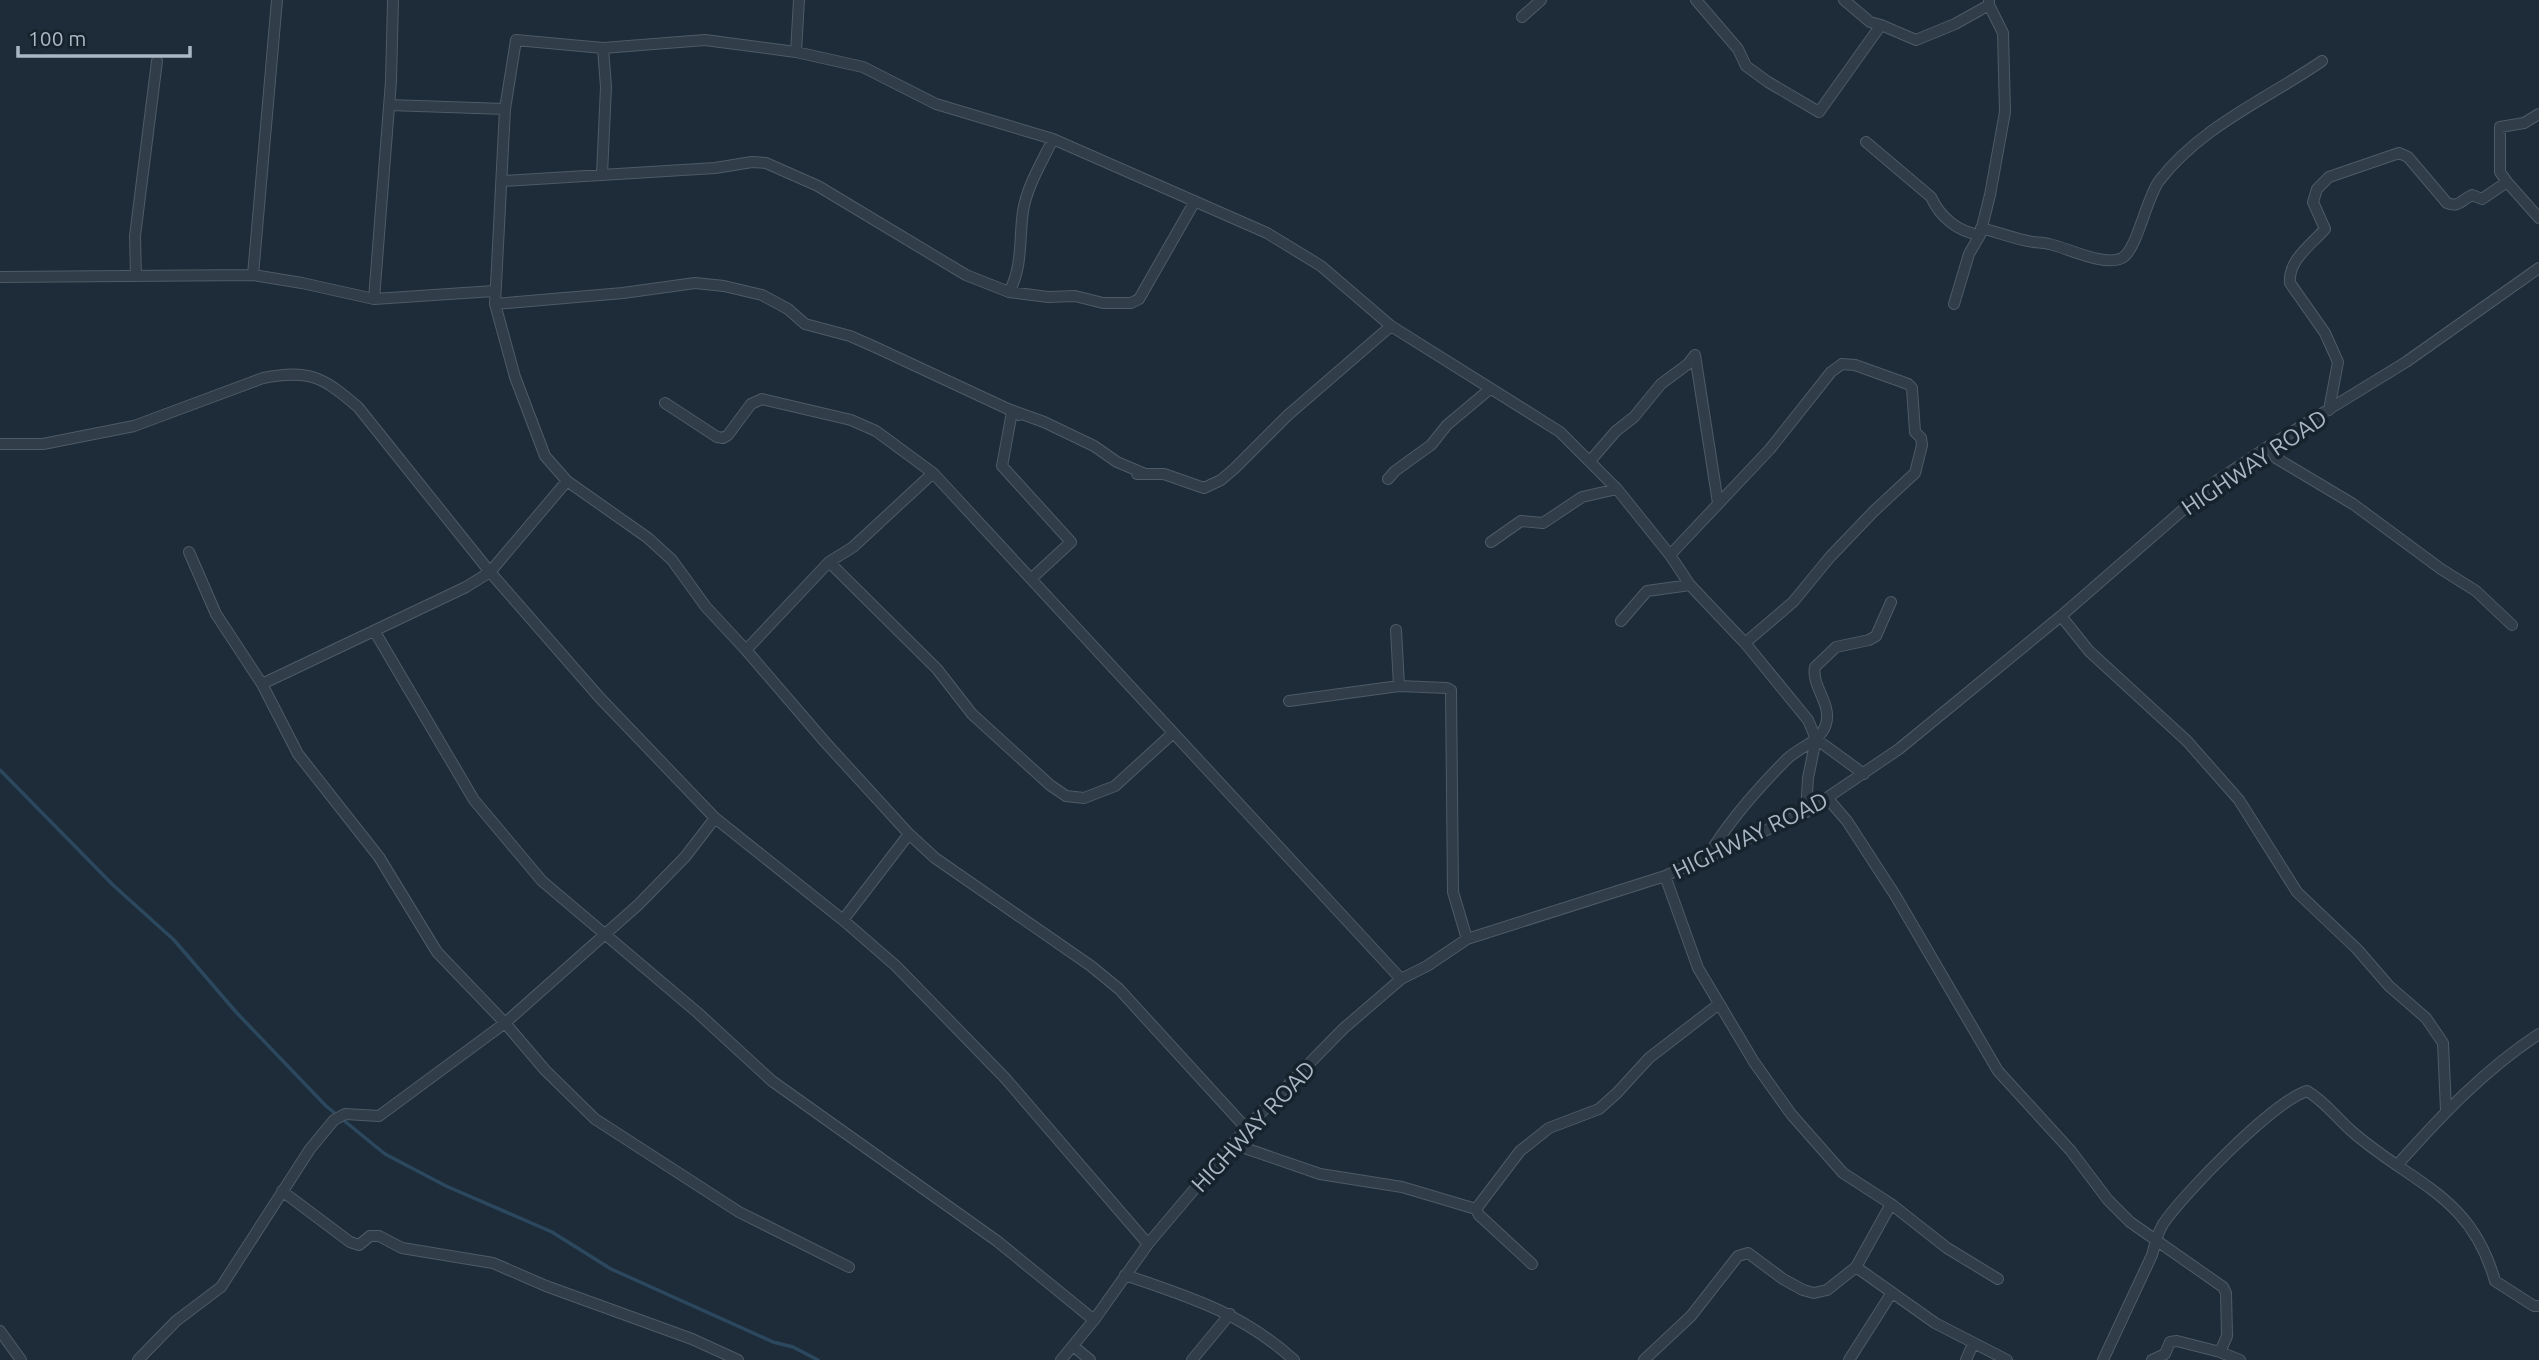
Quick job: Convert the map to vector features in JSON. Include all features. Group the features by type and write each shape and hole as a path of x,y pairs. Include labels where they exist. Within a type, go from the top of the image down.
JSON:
{"street":[{"path":"253,275 277,0"},
{"path":"796,52 800,0"},
{"path":"1522,17 1541,0"},
{"path":"1696,0 1738,49 1745,66 1819,112 1881,25"},
{"path":"1844,0 1870,22 1916,40 1955,24 1989,3 2003,33 2005,112 1999,156 1981,232 1969,254 1954,304"},
{"path":"374,299 389,105 393,1"},
{"path":"1246,1128 1119,989 1091,966 935,859 825,742 706,607 672,560 648,538 567,481 545,456 515,377 495,304 494,290 503,181 505,109 516,40 603,48 705,40 796,52 863,67 936,104 1053,139 1267,233 1321,267 1391,326 1560,432 1617,489 1670,555 1690,585 1745,643 1808,720 1816,739 1864,775"},
{"path":"602,174 606,87 603,48"},
{"path":"136,275 135,236 157,61"},
{"path":"1866,142 1931,197 1937,210 1969,234 1981,232 2049,244 2102,260 2122,258 2129,251 2149,198 2159,181 2184,155 2231,116 2322,61"},
{"path":"389,105 505,109"},
{"path":"2539,114 2524,123 2500,127 2500,172 2539,218"},
{"path":"1009,292 1017,278 1023,208 1031,184 1053,139"},
{"path":"2329,410 2338,362 2325,333 2290,283 2289,274 2292,264 2325,229 2313,202 2317,189 2329,177 2399,153 2408,157 2447,203 2452,205 2458,205 2472,195 2482,199 2507,182"},
{"path":"503,181 715,169 752,162 766,163 818,186 966,275 1009,292 1048,297 1075,296 1103,303 1131,303 1139,299 1195,201"},
{"name":"HIGHWAY ROAD","path":"1060,1360 1094,1320 1148,1244 1246,1128 1343,1029 1401,979 1427,966 1467,939 1665,876 1806,812 1828,799 1864,775 2061,616 2215,482 2406,362 2539,268"},
{"path":"0,277 253,275 374,299 494,290"},
{"path":"495,304 623,293 695,283 724,286 762,295 788,309 805,324 850,336 875,347 1008,409 1044,422 1143,473"},
{"path":"1032,578 1070,542 1002,466 1012,412 1133,474 1164,474 1204,488 1221,480 1288,415 1391,326"},
{"path":"1590,461 1616,431 1634,417 1661,384 1688,364 1695,355 1717,503"},
{"path":"1670,555 1770,449 1831,372 1842,364 1855,365 1903,381 1912,388 1915,432 1921,438 1922,446 1915,473 1830,557 1793,602 1745,643"},
{"path":"0,444 43,444 134,426 263,378 285,374 318,378 337,389 358,407 490,572 600,698 715,818 896,966 1005,1078 1148,1244"},
{"path":"1388,479 1431,445 1447,425 1490,389"},
{"path":"665,403 717,437 723,438 757,400 819,411 851,420 876,431 933,473 1401,979"},
{"path":"2269,446 2276,458 2353,504 2441,569 2476,591 2512,625"},
{"path":"746,650 829,562 853,547 933,473"},
{"path":"262,684 375,632 466,587 490,572 567,481"},
{"path":"1490,542 1521,521 1544,523 1582,497 1617,489"},
{"path":"189,552 216,614 262,684 298,754 379,858 437,952 505,1023 545,1070 595,1119 738,1212 849,1267"},
{"path":"829,562 937,668 972,714 1050,785 1066,796 1084,798 1115,786 1172,734"},
{"path":"1621,621 1647,591 1690,585"},
{"path":"1706,859 1723,830 1789,757 1816,739 1824,728 1826,706 1815,678 1815,667 1836,647 1876,636 1891,601"},
{"path":"2061,616 2089,651 2187,741 2239,800 2297,892 2349,940 2389,986 2427,1018 2443,1043 2446,1110"},
{"path":"1396,630 1399,686"},
{"path":"375,632 474,800 542,881 698,1013 772,1081 997,1241 1094,1320"},
{"path":"1289,701 1399,686 1447,688 1452,694 1453,892 1467,939"},
{"path":"1806,812 1808,778 1816,739"},
{"path":"1828,799 1847,821 1895,895 1998,1071 2071,1151 2108,1200 2130,1223 2223,1287 2226,1293 2227,1336 2220,1352"},
{"path":"138,1360 176,1321 221,1287 310,1149 334,1120 345,1114 379,1115 505,1023 638,905 685,857 715,818"},
{"path":"843,920 909,834"},
{"path":"1665,876 1698,968 1754,1062 1791,1114 1843,1173 1891,1204 1947,1248 1998,1279"},
{"path":"1476,1209 1520,1151 1549,1128 1599,1109 1617,1094 1649,1058 1720,1004"},
{"path":"2398,1164 2446,1110 2511,1052 2539,1034"},
{"path":"2103,1360 2152,1255 2163,1225 2201,1179 2261,1123 2294,1096 2307,1091 2318,1098 2355,1134 2450,1203 2488,1257 2495,1282 2539,1306"},
{"path":"1233,1144 1320,1174 1402,1187 1476,1209 1479,1215 1532,1264"},
{"path":"282,1191 350,1242 359,1245 370,1236 379,1236 402,1248 493,1263 546,1286 692,1339 738,1360"},
{"path":"1644,1360 1690,1316 1738,1256 1748,1253 1803,1290 1814,1293 1827,1290 1856,1267 1891,1204"},
{"path":"1856,1267 1934,1324 2007,1360"},
{"path":"1125,1275 1230,1314 1273,1340 1294,1360"},
{"path":"1849,1360 1891,1294"},
{"path":"1192,1360 1230,1314"},
{"path":"0,1331 21,1360"},
{"path":"2152,1360 2165,1354 2170,1342 2177,1341 2240,1360"},
{"path":"1966,1360 1973,1344"},
{"path":"1073,1346 1090,1360"}],"waterway":[{"path":"0,770 113,885 174,940 236,1012 326,1106 385,1154 446,1186 552,1232 611,1269 818,1360"}]}
